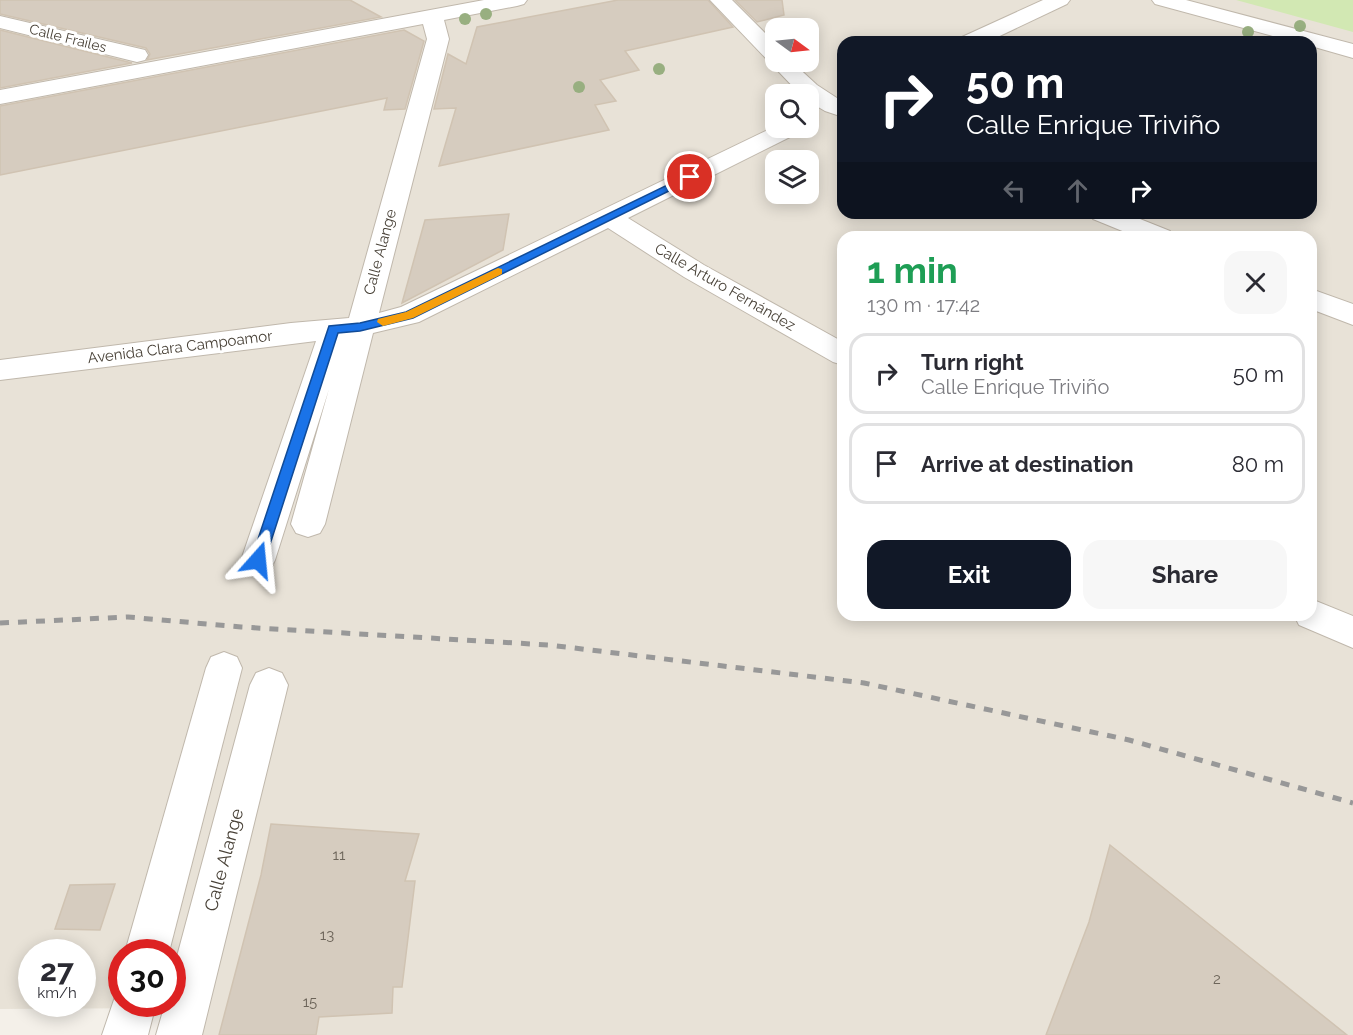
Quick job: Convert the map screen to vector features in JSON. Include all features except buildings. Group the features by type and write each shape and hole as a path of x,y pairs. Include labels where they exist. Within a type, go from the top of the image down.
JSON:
{"street":[{"path":"0,80 137,55 429,8 516,0"},
{"path":"720,0 765,46"},
{"path":"983,36 1060,0"},
{"path":"1162,0 1297,36"},
{"path":"0,97 429,8"},
{"name":"Calle Alange","path":"258,560 347,328 438,39 429,8"},
{"name":"Calle Frailes","path":"0,22 137,55"},
{"path":"1317,41 1353,51"},
{"path":"790,72 810,92 837,105"},
{"path":"819,114 837,107"},
{"name":"Avenida Clara Campoamor","path":"0,370 347,328 409,315 770,138"},
{"name":"Calle Arturo Fernández","path":"609,217 694,271 837,352"},
{"path":"1117,219 1146,231"},
{"path":"1317,300 1353,315"},
{"name":"Calle Alange","path":"308,524 347,328"},
{"path":"1317,617 1353,633"},
{"path":"151,939 224,668"},
{"name":"Calle Alange","path":"179,1035 269,685"},
{"path":"125,1035 130,1017"}],"shaded area":[{"path":"0,0 1353,0 1353,1035 165,1035 170,1017 186,1017 186,939 108,939 108,1008 96,1008 96,939 18,939 18,1009 0,1009"}],"green space":[{"path":"1236,0 1353,0 1353,32"}],"railway":[{"path":"0,623 128,617 241,627 549,645 864,683 1129,740 1353,803"}],"slow traffic":[{"path":"383,322 409,315 498,271"}],"route":[{"path":"258,560 334,329 360,327 409,315 690,177"}]}
